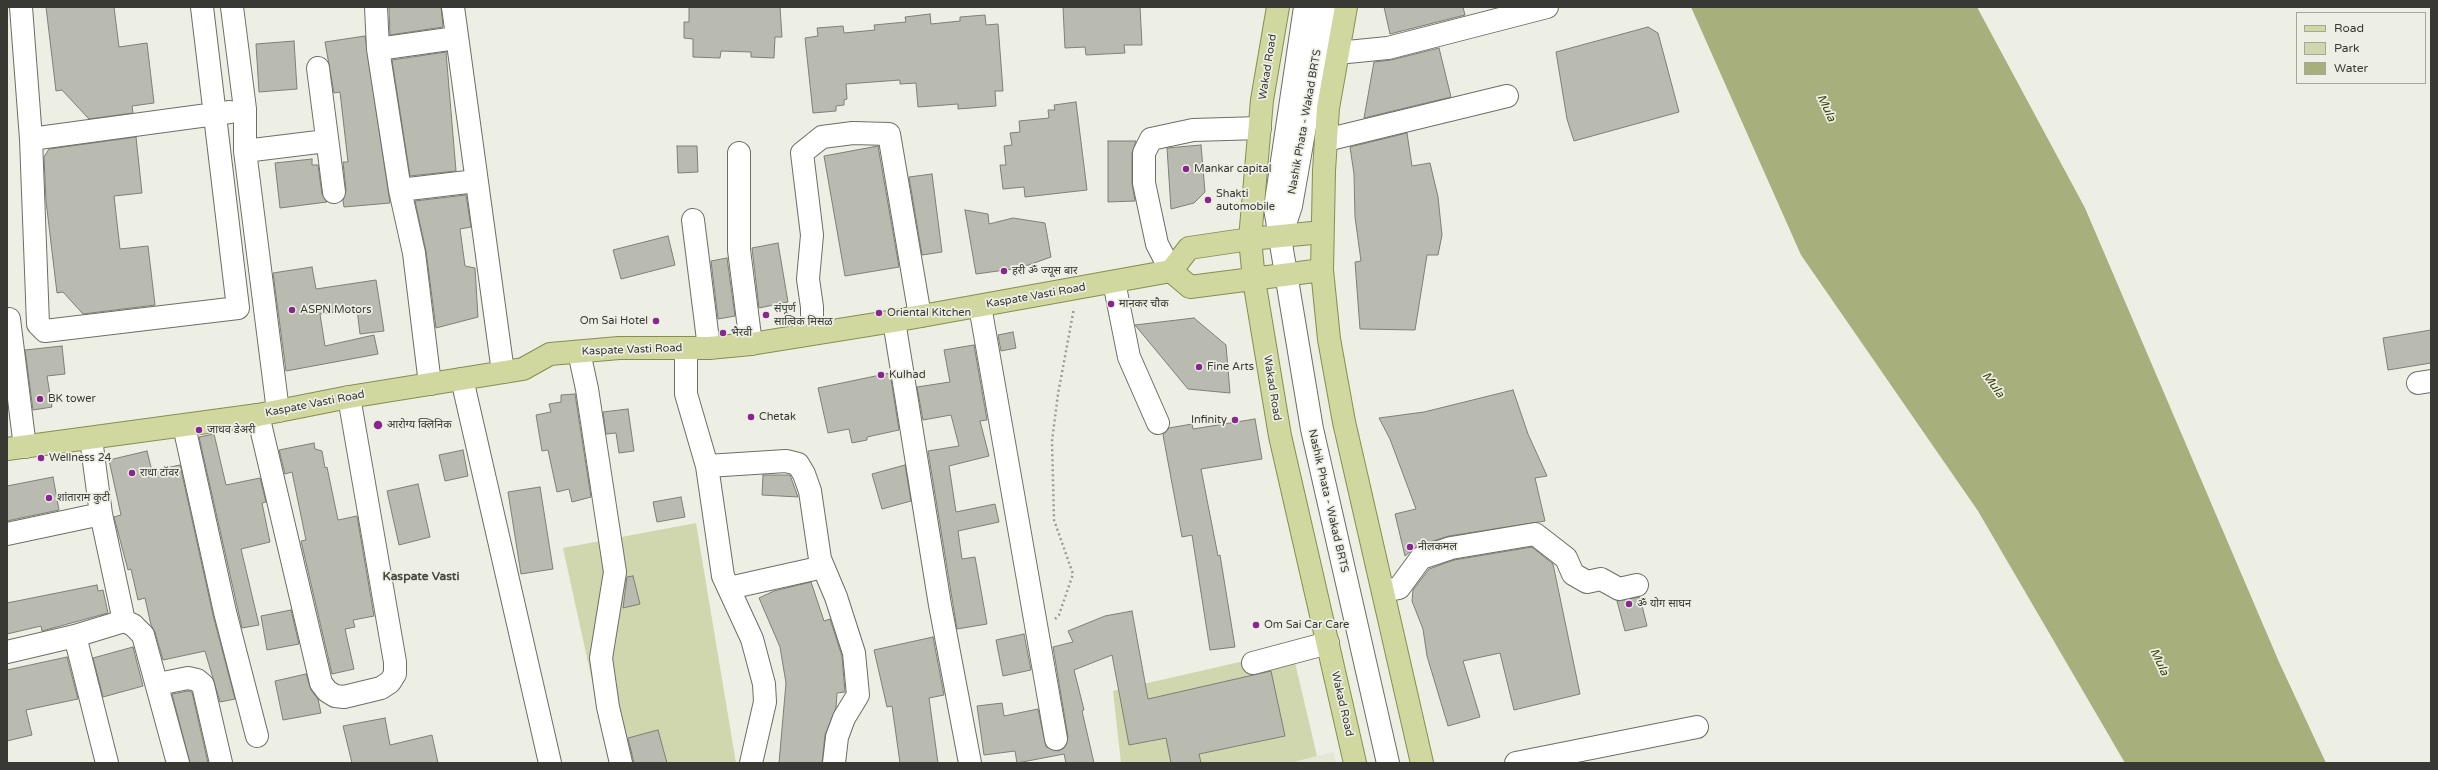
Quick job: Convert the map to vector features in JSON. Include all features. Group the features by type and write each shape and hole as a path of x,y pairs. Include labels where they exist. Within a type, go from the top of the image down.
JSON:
{"main road":[{"name":"Wakad Road","path":"1278,7 1262,100 1250,239 1254,280 1280,436 1355,763"},
{"path":"1346,7 1328,108 1326,140 1322,270 1329,340 1344,422 1422,763"},
{"path":"1322,232 1250,239 1189,248 1171,271 1190,287 1254,280 1322,270"},
{"name":"Kaspate Vasti Road","path":"16,448 91,439 268,413 349,397 523,369 550,354 619,348 710,348 751,344 894,321 1171,271"}],"street":[{"path":"21,7 31,139 38,324 45,331 238,308 202,7"},
{"path":"232,7 245,109 245,151 265,310 268,413 321,683 327,691 335,696 344,697 381,688 390,682 395,674 395,662 349,397"},
{"path":"376,7 378,49 400,190 414,253 430,384"},
{"path":"453,7 456,38 503,372"},
{"name":"Nashik Phata - Wakad BRTS","path":"1305,7 1275,208 1287,275 1296,346 1312,429 1388,763"},
{"name":"Nashik Phata - Wakad BRTS","path":"1281,236 1291,206 1326,7"},
{"path":"1337,53 1388,48 1547,7"},
{"path":"378,49 456,38"},
{"path":"318,68 326,141 334,192"},
{"path":"1326,140 1507,96"},
{"path":"31,139 245,109"},
{"path":"1171,271 1157,244 1144,183 1144,153 1151,139 1193,130 1260,128"},
{"path":"812,333 812,307 808,279 812,236 802,153 822,137 854,133 889,134 920,316"},
{"path":"245,151 326,141"},
{"path":"739,153 738,250 751,344"},
{"path":"400,190 476,181"},
{"path":"693,220 710,348"},
{"path":"1114,282 1129,356 1158,423"},
{"path":"980,306 1056,739"},
{"path":"142,326 265,310"},
{"path":"9,319 16,448"},
{"path":"894,321 940,605 970,763"},
{"path":"686,348 686,394 707,466 719,559 729,588 752,639 764,684 765,702 751,763"},
{"path":"579,352 587,389 615,572 600,658 608,708 621,763"},
{"path":"462,379 550,763"},
{"path":"184,426 225,612 257,736"},
{"path":"91,439 101,514 124,621"},
{"path":"707,466 786,461 798,464 804,474 810,491 820,559 836,597 854,653 858,694 844,718 837,737 834,763"},
{"path":"7,534 101,514"},
{"path":"1383,591 1399,588 1421,558 1451,548 1535,534 1566,558 1573,574 1587,582 1601,579 1619,589 1636,585"},
{"path":"729,588 823,567"},
{"path":"7,652 75,636 124,621 133,625 143,635 158,684 178,763"},
{"path":"75,636 107,763"},
{"path":"1253,662 1328,643"},
{"path":"158,684 188,678 197,680 203,685 221,763"},
{"path":"1516,763 1697,727"}],"path":[{"path":"1038,636 1059,615 1072,574 1054,520 1052,441 1058,394 1078,288"}],"shaded area":[{"path":"1334,752 1336,763 1290,763 1317,756"}],"green space":[{"path":"696,523 736,763 610,763 563,548"},
{"path":"1292,650 1317,756 1290,763 1121,763 1113,691"}],"water":[{"name":"Mula","path":"1691,7 1977,7 2085,208 2279,662 2326,763 2125,763 1978,511 1801,255"}],"building":[{"path":"46,7 114,7 119,47 147,43 154,103 132,106 133,113 89,119 62,90 56,91"},
{"path":"389,7 441,7 443,27 390,35"},
{"path":"689,7 780,7 782,37 775,37 774,58 751,57 751,52 721,51 720,58 693,57 693,39 684,38 684,22 689,22"},
{"path":"1063,7 1140,7 1142,45 1124,45 1125,53 1086,55 1085,47 1065,48"},
{"path":"1384,7 1463,7 1465,15 1390,34"},
{"path":"930,14 931,24 960,21 960,17 985,15 986,25 998,24 1003,91 995,91 996,106 958,109 958,104 918,107 916,83 900,84 900,80 846,84 847,99 844,100 844,105 836,106 836,111 813,113 805,38 818,36 817,28 843,26 844,33 875,30 874,25 906,22 905,17"},
{"path":"1648,27 1658,33 1679,112 1574,141 1567,119 1556,52"},
{"path":"365,36 390,203 344,207 343,201 346,190 343,162 348,162 340,92 334,93 325,42"},
{"path":"294,41 297,89 259,92 256,44"},
{"path":"1439,48 1451,97 1364,118 1374,62 1391,60"},
{"path":"446,52 456,171 410,176 392,60"},
{"path":"1076,102 1087,190 1025,197 1024,187 1003,189 1000,165 1006,165 1004,146 1012,145 1010,133 1020,132 1019,121 1049,118 1048,110 1055,110 1054,105"},
{"path":"1407,133 1412,166 1430,163 1438,197 1442,235 1438,255 1427,255 1415,330 1360,329 1355,262 1361,261 1355,217 1354,174 1350,147"},
{"path":"136,137 142,193 114,196 120,249 148,246 155,305 83,314 63,292 57,293 46,201 44,157 49,149"},
{"path":"1108,141 1136,141 1132,153 1132,183 1135,201 1108,202"},
{"name":"Mankar capital","path":"1201,145 1205,192 1194,203 1171,209 1167,148"},
{"path":"677,146 697,146 698,172 678,173"},
{"path":"878,146 899,267 845,276 824,156"},
{"path":"312,159 312,165 318,165 322,194 327,202 280,208 275,163"},
{"path":"932,174 942,252 922,255 909,177"},
{"path":"466,195 471,227 460,229 465,266 475,268 478,317 436,328 426,251 415,201"},
{"path":"965,210 988,214 989,224 1013,218 1045,223 1051,257 1020,268 976,274"},
{"path":"668,236 675,265 621,279 613,250"},
{"path":"778,243 788,302 759,308 752,248"},
{"path":"727,258 735,316 718,319 711,261"},
{"path":"312,267 316,289 376,280 384,331 360,334 357,309 320,314 325,346 374,335 378,354 286,371 273,273"},
{"name":"Fine Arts","path":"1194,318 1226,345 1230,393 1188,389 1135,325"},
{"path":"2431,330 2431,363 2388,370 2383,338"},
{"path":"1013,332 1016,348 1001,351 998,335"},
{"path":"974,345 987,420 980,421 989,456 949,466 956,512 995,504 999,522 958,531 962,559 975,557 987,624 957,629 928,451 959,446 951,415 923,420 917,387 950,382 944,350"},
{"path":"62,346 65,374 47,376 52,407 33,410 25,350"},
{"path":"890,373 899,430 867,437 867,440 852,443 849,429 828,433 818,388"},
{"path":"1513,390 1528,434 1547,476 1535,478 1545,521 1449,536 1417,546 1405,556 1395,514 1416,509 1390,439 1379,418 1424,412"},
{"path":"575,394 591,497 572,502 569,489 557,492 548,450 542,451 536,415 551,412 549,404 561,402 561,395"},
{"path":"628,409 634,451 619,453 616,433 606,434 603,412"},
{"path":"1255,419 1262,459 1201,469 1218,556 1220,555 1235,647 1210,650 1192,535 1182,537 1163,435 1169,428 1192,424 1193,429"},
{"path":"214,434 226,485 260,478 266,502 262,503 270,542 241,549 259,625 242,628 199,437"},
{"path":"314,443 315,449 322,451 325,468 327,467 338,520 357,516 374,616 353,620 355,627 345,629 354,669 332,674 301,541 306,540 292,472 285,474 279,450"},
{"path":"463,450 468,476 445,481 439,455"},
{"path":"147,451 152,471 180,465 213,615 235,699 220,702 205,651 163,660 155,632 151,625 145,598 138,600 131,569 128,570 114,517 121,515 109,460"},
{"path":"905,465 911,501 882,509 872,474"},
{"path":"763,475 790,475 798,497 762,495"},
{"path":"53,477 59,510 7,521 7,486"},
{"path":"418,484 430,537 399,545 387,491"},
{"path":"540,487 553,569 521,574 508,492"},
{"path":"681,497 685,517 657,522 653,502"},
{"path":"1532,547 1553,564 1580,694 1514,710 1500,653 1463,661 1480,717 1448,726 1427,656 1423,629 1412,601 1413,590 1429,569 1454,560"},
{"path":"633,576 640,604 623,608 627,577"},
{"path":"811,582 824,621 830,619 842,656 845,692 837,693 836,708 825,735 822,763 779,763 786,683 780,647 759,598 774,591"},
{"path":"97,585 98,591 103,590 108,613 42,631 41,626 7,634 7,603"},
{"path":"1640,597 1647,626 1625,631 1617,601"},
{"path":"291,610 299,644 267,650 261,616"},
{"path":"1132,611 1148,699 1271,671 1285,736 1199,754 1201,763 1171,763 1166,738 1129,745 1112,655 1074,670 1084,710 1082,711 1094,763 1066,763 1064,754 1017,763 1015,751 984,755 977,706 1002,703 1004,716 1038,709 1046,747 1058,751 1064,748 1068,737 1053,647 1073,642 1068,631 1105,616"},
{"path":"1024,634 1031,670 1003,676 996,640"},
{"path":"933,637 944,695 929,698 938,763 900,763 892,706 887,707 874,650"},
{"path":"133,647 143,686 103,697 93,658"},
{"path":"67,657 78,699 26,710 32,735 7,741 7,670"},
{"path":"306,674 311,690 318,699 321,713 283,720 275,681"},
{"path":"188,691 192,692 208,763 190,763 172,694"},
{"path":"385,718 390,745 432,735 438,763 352,763 343,726"},
{"path":"658,730 667,763 634,763 628,738"}],"place":[{"name":"Mankar capital","path":"1186,169"},
{"name":"Shakti automobile","path":"1208,200"},
{"name":"हरी ॐ ज्यूस बार","path":"1004,271"},
{"name":"मानकर चौक","path":"1111,304"},
{"name":"ASPN Motors","path":"292,310"},
{"name":"Oriental Kitchen","path":"879,313"},
{"name":"संपूर्ण सात्विक मिसळ","path":"766,315"},
{"name":"Om Sai Hotel","path":"656,321"},
{"name":"भैरवी","path":"723,333"},
{"name":"Fine Arts","path":"1199,367"},
{"name":"Kulhad","path":"881,375"},
{"name":"BK tower","path":"40,399"},
{"name":"Chetak","path":"751,417"},
{"name":"Infinity","path":"1235,420"},
{"name":"आरोग्य क्लिनिक","path":"378,425"},
{"name":"जाधव डेअरी","path":"199,430"},
{"name":"Wellness 24","path":"41,458"},
{"name":"राधा टॉवर","path":"132,473"},
{"name":"शांताराम कुटी","path":"49,498"},
{"name":"नीलकमल","path":"1410,547"},
{"name":"ॐ योग साघन","path":"1629,604"},
{"name":"Om Sai Car Care","path":"1256,625"}],"district":[{"name":"Kaspate Vasti","path":"421,577"}]}
